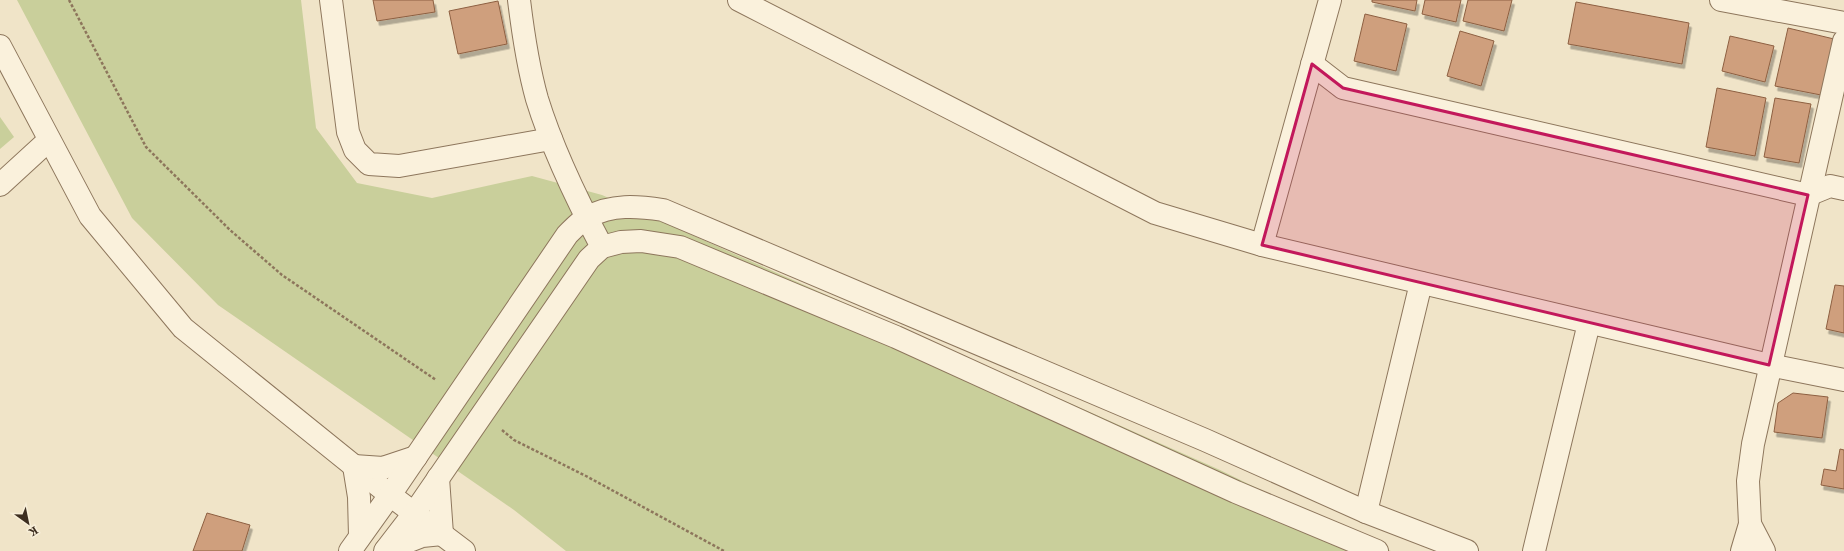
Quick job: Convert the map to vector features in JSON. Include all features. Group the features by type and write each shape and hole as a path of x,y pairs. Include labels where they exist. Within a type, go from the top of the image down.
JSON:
{"street":[{"path":"331,0 348,132 355,150 369,164 399,166 551,139"},
{"path":"519,0 523,29 537,98 551,139 602,247"},
{"path":"1262,246 1330,0"},
{"path":"1721,0 1844,23"},
{"path":"748,2 1155,213 1262,246 1769,365 1844,380"},
{"path":"1742,551 1750,524 1748,481 1753,444 1769,365 1844,41"},
{"path":"0,46 90,216 183,328 390,495 415,512 464,551"},
{"path":"1312,64 1343,88 1808,195 1830,186 1844,189"},
{"path":"0,185 49,140"},
{"path":"355,544 567,235 587,218 609,208 639,206 664,210 1205,440 1366,512 1467,551"},
{"path":"385,551 415,512 589,259 602,247 621,242 641,241 680,248 896,337 1236,492 1378,551"},
{"path":"1366,512 1421,283"},
{"path":"1534,551 1590,323"},
{"path":"354,466 384,468 416,457"},
{"path":"354,466 359,496 355,544"},
{"path":"438,478 442,534"},
{"path":"1750,524 1764,551"},
{"path":"385,551 422,536 442,534"}],"path":[{"path":"69,0 146,148 230,230 282,275 458,395"},
{"path":"483,414 514,440 586,476 724,551"}],"highlighted area":[{"path":"1312,64 1343,88 1808,195 1769,365 1262,245"}],"green space":[{"path":"17,0 301,0 316,128 357,183 432,198 532,176 602,195 1220,470 1357,537 1391,551 566,551 514,510 218,305 132,218"},
{"path":"0,117 14,137 0,149"}],"building":[{"path":"373,0 433,0 435,12 377,21"},
{"path":"1372,0 1417,0 1415,11 1372,2"},
{"path":"1425,0 1461,0 1456,22 1422,14"},
{"path":"1468,0 1512,0 1504,31 1463,21"},
{"path":"498,1 507,44 458,54 449,11"},
{"path":"1576,2 1689,23 1682,64 1568,44"},
{"path":"1365,14 1407,24 1396,71 1354,61"},
{"path":"1788,28 1834,39 1821,95 1775,86"},
{"path":"1460,31 1494,41 1481,86 1447,76"},
{"path":"1730,36 1774,46 1765,82 1722,71"},
{"path":"1717,88 1766,98 1755,156 1706,147"},
{"path":"1775,98 1811,104 1799,163 1764,157"},
{"path":"1835,285 1844,286 1844,333 1826,329"},
{"path":"1793,393 1828,397 1822,438 1774,432 1778,403"},
{"path":"1840,449 1844,450 1844,489 1821,485 1824,469 1836,471"},
{"path":"207,513 250,525 242,551 193,551"}]}
